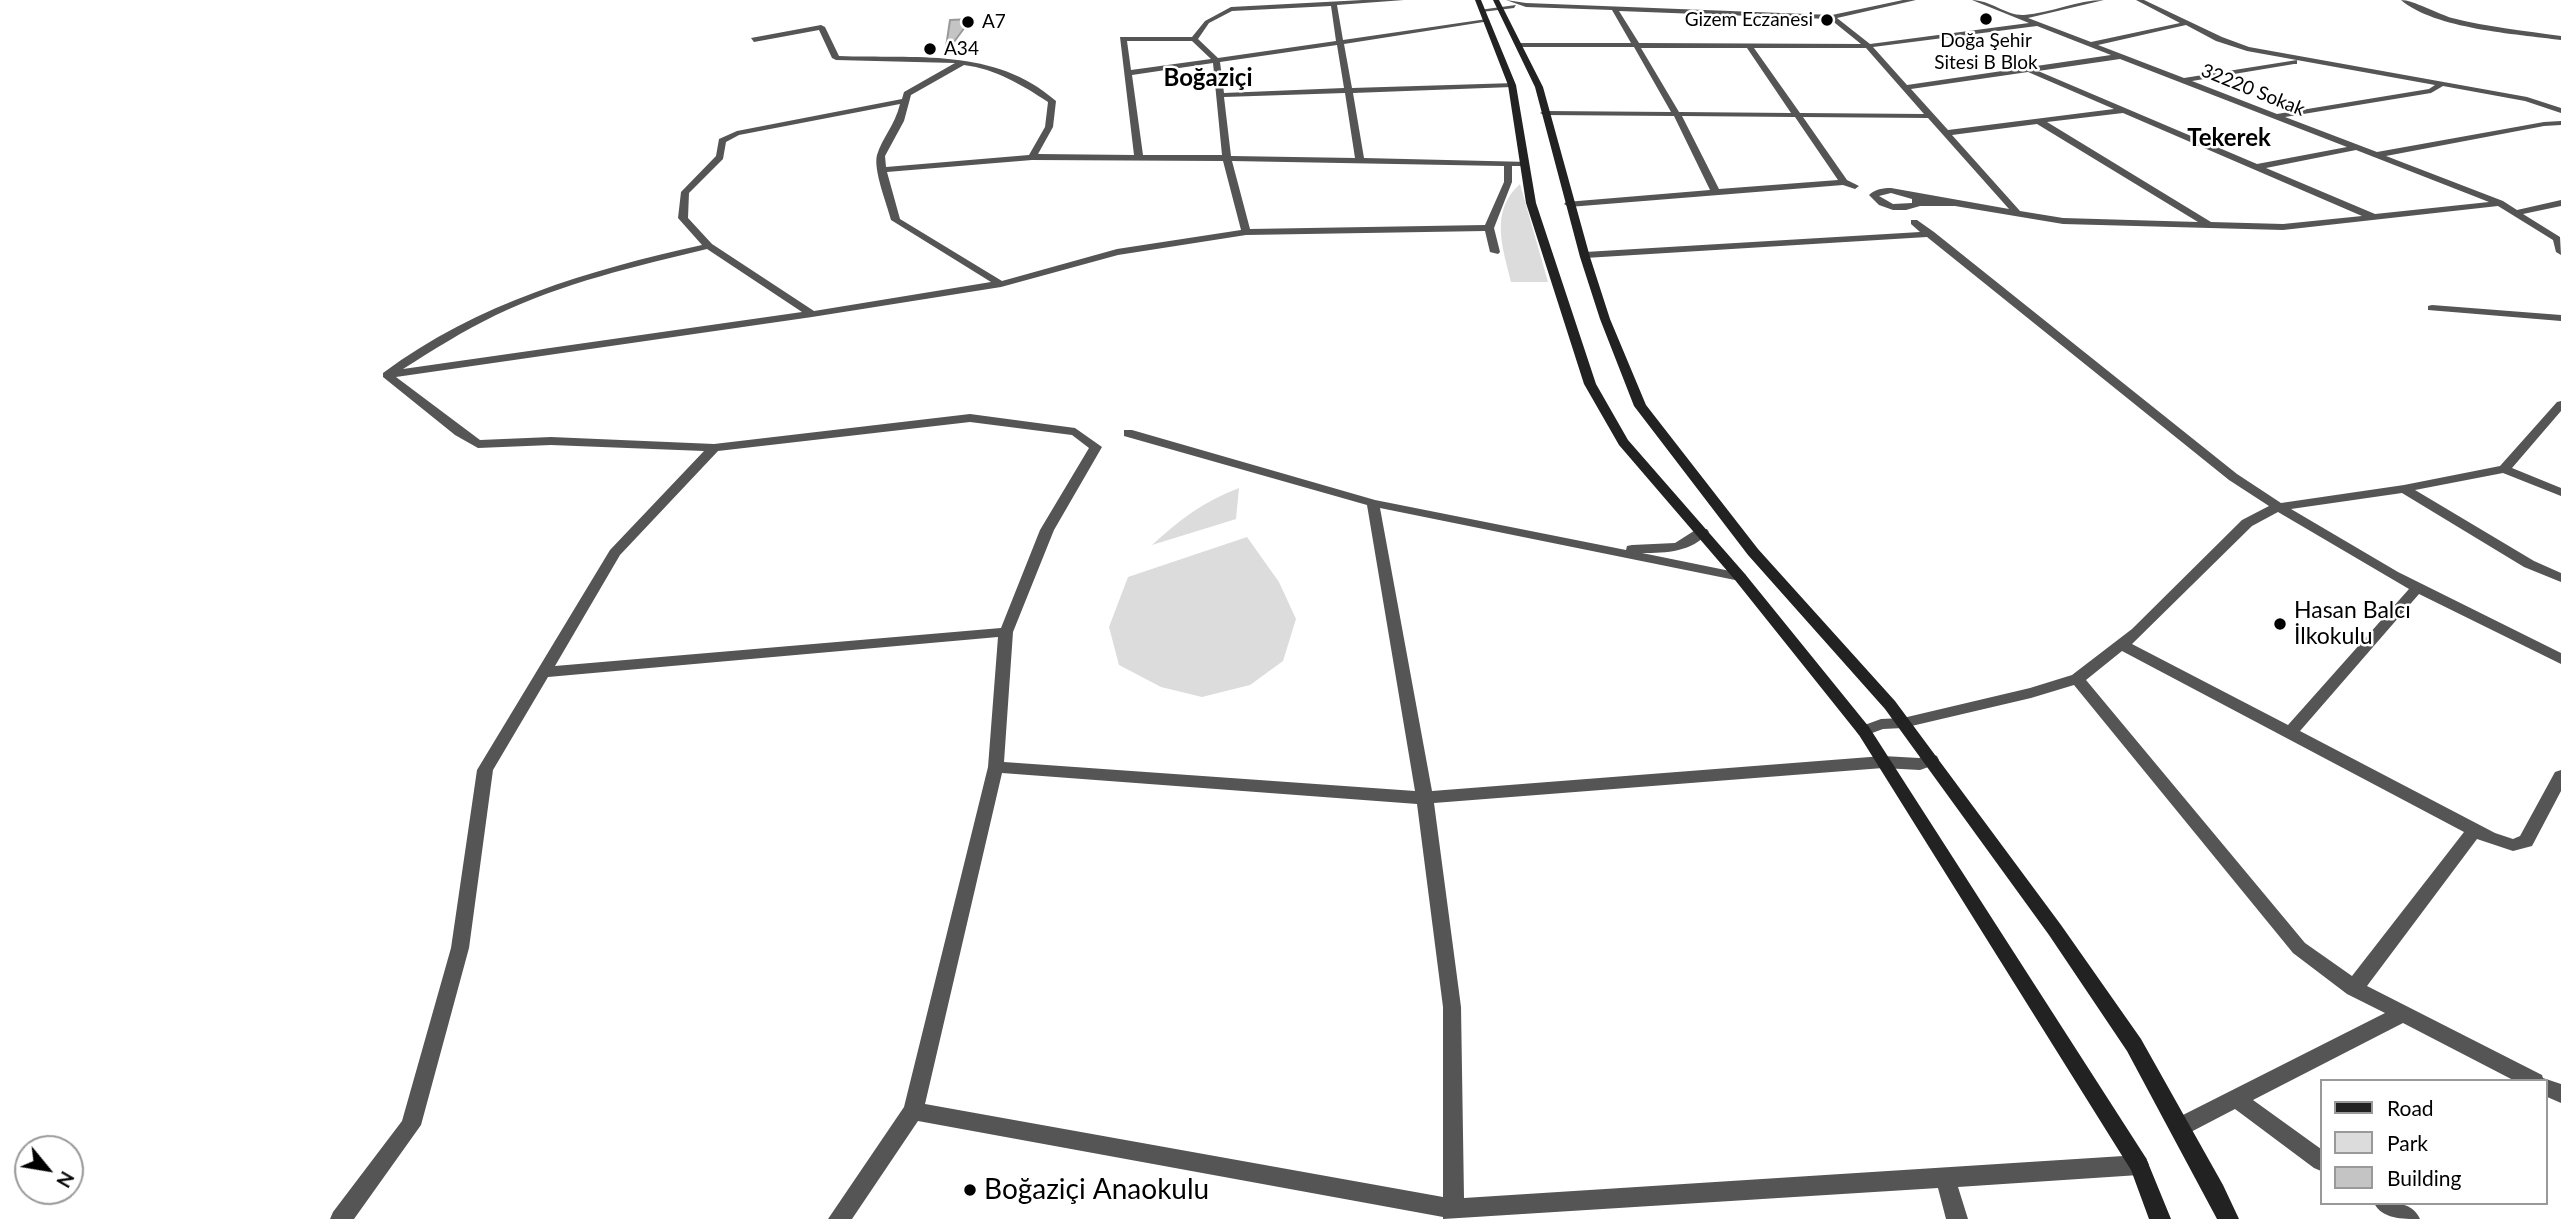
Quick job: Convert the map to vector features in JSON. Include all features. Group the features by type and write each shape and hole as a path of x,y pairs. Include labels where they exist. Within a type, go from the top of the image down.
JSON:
{"main road":[{"path":"1505,2 1519,45 1539,87 1569,204 1605,319 1640,406 1753,552 1903,723 2055,930 2134,1045 2228,1219"},
{"path":"1482,10 1512,85 1531,203 1590,384 1623,442 1740,577 1864,731 2139,1165 2160,1219"}],"street":[{"path":"1194,39 1207,22 1231,9 1401,0"},
{"path":"1129,73 1339,40 1482,10 1505,2 1587,8 1632,0"},
{"path":"1615,4 1721,13 1832,17 1913,0"},
{"name":"32220 Sokak","path":"1975,0 2500,203 2550,234"},
{"path":"2021,17 2101,0"},
{"path":"2139,0 2247,49 2527,99 2561,111"},
{"path":"2404,0 2427,12 2454,19 2561,38"},
{"path":"1505,2 1526,5"},
{"path":"1615,4 1677,115 1716,193"},
{"path":"1702,4 1721,13"},
{"path":"1334,5 1360,160"},
{"path":"1832,17 1868,46 2018,214"},
{"path":"2092,44 2187,23"},
{"path":"1519,45 1868,46 2039,24"},
{"path":"754,40 821,27 836,58 966,60 1030,84 1052,101 1049,127 1032,157"},
{"path":"1139,157 1123,39 1194,39 1216,60 1227,158 1246,232"},
{"path":"1749,46 1844,182"},
{"path":"1905,88 2123,56"},
{"path":"966,60 907,94 900,121 881,156 882,170 896,220 1001,284"},
{"path":"2185,80 2305,60"},
{"path":"2030,70 2375,218"},
{"path":"2277,116 2431,91 2443,83"},
{"path":"1220,95 1512,85"},
{"path":"812,314 709,246 683,218 685,192 720,157 722,142 737,133 905,101"},
{"path":"1945,133 2125,110"},
{"path":"1544,113 1928,116"},
{"path":"2039,121 2210,225"},
{"path":"2375,155 2544,124 2561,124"},
{"path":"2257,167 2357,148"},
{"path":"882,170 1032,157 1526,164"},
{"path":"1495,252 1489,228 1508,182 1508,164"},
{"path":"1569,204 1844,182 1855,186 1931,234 2233,477 2277,507 2416,589 2561,659"},
{"path":"1855,186 1889,190 1913,202"},
{"path":"1875,197 1877,193 1889,190"},
{"path":"1913,202 1914,222"},
{"path":"1886,205 1913,202 1955,203 2063,221 2283,227 2500,203"},
{"path":"2518,212 2561,203"},
{"path":"387,375 1001,284 1118,252 1246,232 1489,228"},
{"path":"2561,228 2550,234 2557,239 2561,252"},
{"path":"1585,255 1931,234"},
{"path":"387,375 465,326 558,285 627,264 709,246"},
{"path":"2432,308 2561,318"},
{"path":"387,375 478,444 551,441 714,448 970,418 1075,432 1096,447 1047,530 1006,632 996,767 913,1111 839,1219"},
{"path":"2504,469 2561,404"},
{"path":"1128,433 1373,503 1740,577"},
{"path":"341,1219 411,1125 460,948 485,770 546,673 615,553 714,448"},
{"path":"1864,731 1881,724 1903,723 2031,693 2077,679 2121,644 2247,523 2277,507 2404,489 2504,469 2561,492"},
{"path":"2404,489 2529,564 2561,578"},
{"path":"1373,503 1424,798 1452,1007 1455,1214"},
{"path":"1574,545 1670,549 1692,543 1702,532"},
{"path":"2290,733 2416,589"},
{"path":"546,673 1006,632"},
{"path":"2121,644 2475,830 2513,845 2526,841 2556,798 2561,776"},
{"path":"2077,679 2299,948 2354,988 2531,1079"},
{"path":"996,767 1424,798 1883,762 1920,764 1931,760"},
{"path":"2354,988 2475,830"},
{"path":"2180,1127 2238,1100 2404,1013"},
{"path":"2238,1100 2320,1160"},
{"path":"913,1111 1455,1214 2139,1165"},
{"path":"1945,1177 1957,1219"},
{"path":"2387,1205 2409,1219"}],"green space":[{"path":"1520,184 1548,282 1511,282 1502,243 1501,218 1510,195"},
{"path":"1239,488 1236,519 1152,545 1192,512"},
{"path":"1247,537 1279,582 1296,619 1283,661 1250,685 1202,697 1161,687 1119,665 1109,627 1128,577"}],"building":[{"path":"971,19 945,54 950,20"}],"place":[{"name":"Doğa Şehir Sitesi B Blok","path":"1986,19"},
{"name":"Gizem Eczanesi","path":"1827,20"},
{"name":"A7","path":"968,22"},
{"name":"A34","path":"930,49"},
{"name":"Hasan Balcı İlkokulu","path":"2280,624"},
{"name":"Boğaziçi Anaokulu","path":"970,1190"}],"district":[{"name":"Boğaziçi","path":"1208,78"},
{"name":"Tekerek","path":"2229,138"}]}
